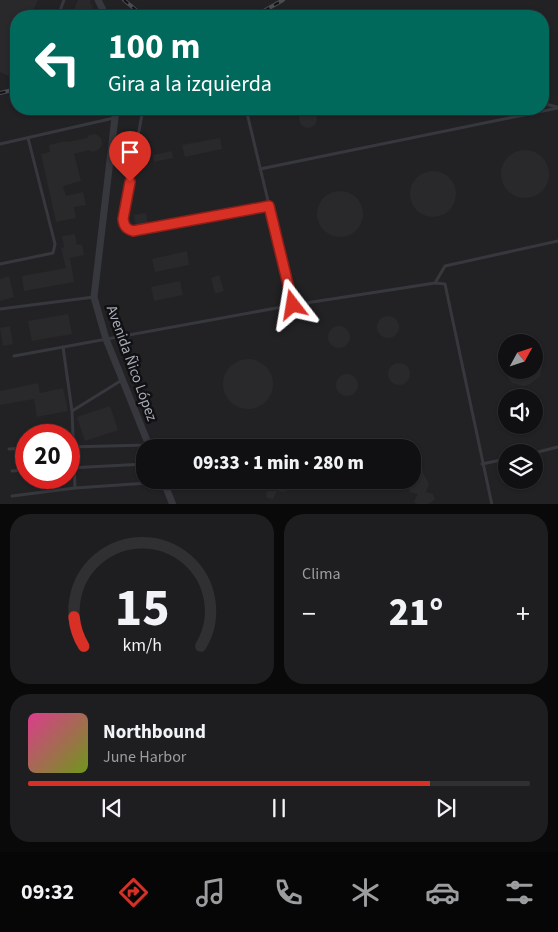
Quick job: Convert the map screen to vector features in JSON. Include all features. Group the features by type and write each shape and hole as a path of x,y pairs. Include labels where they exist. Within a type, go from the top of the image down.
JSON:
{"street":[{"name":"Avenida Ñico López","path":"115,115 94,297 106,339 146,439"},
{"path":"166,489 173,504"}],"lane":[{"path":"549,105 558,108 549,110"},
{"path":"142,115 123,219 127,229 133,231 269,206"},
{"path":"247,115 293,305"},
{"path":"260,169 524,115"},
{"path":"0,144 115,118"},
{"path":"0,264 53,253 55,244 28,138"},
{"path":"435,284 445,266 558,241"},
{"path":"14,356 293,305 445,284 492,504"},
{"path":"0,309 94,297"},
{"path":"63,346 73,424"},
{"path":"72,411 122,380"},
{"path":"80,447 136,446"},
{"path":"543,451 558,447"},
{"path":"9,448 15,448"},
{"path":"482,464 498,461"},
{"path":"80,468 136,465"},
{"path":"80,488 136,483"},
{"path":"12,496 68,489"}],"shaded area":[{"path":"0,0 558,0 558,504 0,504"}],"building":[{"path":"0,0 38,0 33,10 10,10 10,73 9,76 0,72"},
{"path":"78,0 91,0 90,4 93,6 91,10 74,10"},
{"path":"301,115 316,116 317,119 314,125 308,128 302,125 299,119"},
{"path":"96,134 101,138 102,145 98,150 74,154 81,181 63,186 66,196 83,192 86,205 74,207 76,218 56,222 41,154 50,152 49,145 87,138 89,135"},
{"path":"220,138 222,149 185,157 182,145"},
{"path":"525,150 534,152 542,157 547,165 549,174 547,183 542,191 534,196 525,198 516,196 508,191 503,183 501,174 503,165 508,157 516,152"},
{"path":"172,151 173,158 154,162 153,155"},
{"path":"438,171 442,172 452,181 455,185 455,203 446,213 438,217 428,217 420,213 411,203 410,189 414,181 424,172"},
{"path":"335,191 345,191 359,201 363,214 359,227 353,233 345,237 335,237 321,227 317,219 317,209 327,195"},
{"path":"146,213 148,225 136,227 134,215"},
{"path":"75,234 77,245 82,244 84,255 70,258 74,282 24,291 22,276 66,268 61,248 64,247 62,236"},
{"path":"187,251 189,265 155,272 152,259"},
{"path":"219,275 224,291 215,294 211,278"},
{"path":"9,276 14,297 0,301 0,279"},
{"path":"180,281 183,295 154,301 151,287"},
{"path":"68,314 72,334 32,341 28,321"},
{"path":"388,316 396,319 399,327 396,335 388,338 380,335 377,327 380,319"},
{"path":"10,326 13,344 3,346 0,328"},
{"path":"339,326 347,329 350,337 347,345 339,348 331,345 328,337 331,329"},
{"path":"243,359 253,359 266,366 273,379 273,389 266,402 253,409 243,409 234,405 227,398 223,389 223,379 227,370 234,363"},
{"path":"399,363 407,366 410,374 407,382 399,385 391,382 388,374 391,366"},
{"path":"347,374 355,377 358,385 355,393 347,396 339,393 336,385 339,377"},
{"path":"509,379 536,379 524,386 512,383"},
{"path":"38,383 40,393 63,388 68,411 37,417 34,399 0,405 0,391"},
{"path":"110,406 118,430 85,441 77,417"},
{"path":"422,464 423,473 429,484 426,492 433,494 435,500 427,504 416,504 414,501 418,494 410,492 409,489 421,489"},
{"path":"277,489 288,489 284,492 277,491"},
{"path":"267,491 277,491 273,499 267,498"}],"railway":[{"path":"124,0 136,10"},
{"path":"266,10 283,0"},
{"path":"0,93 10,90"}],"route":[{"path":"130,182 123,219 127,229 133,231 269,206 293,305"}]}
